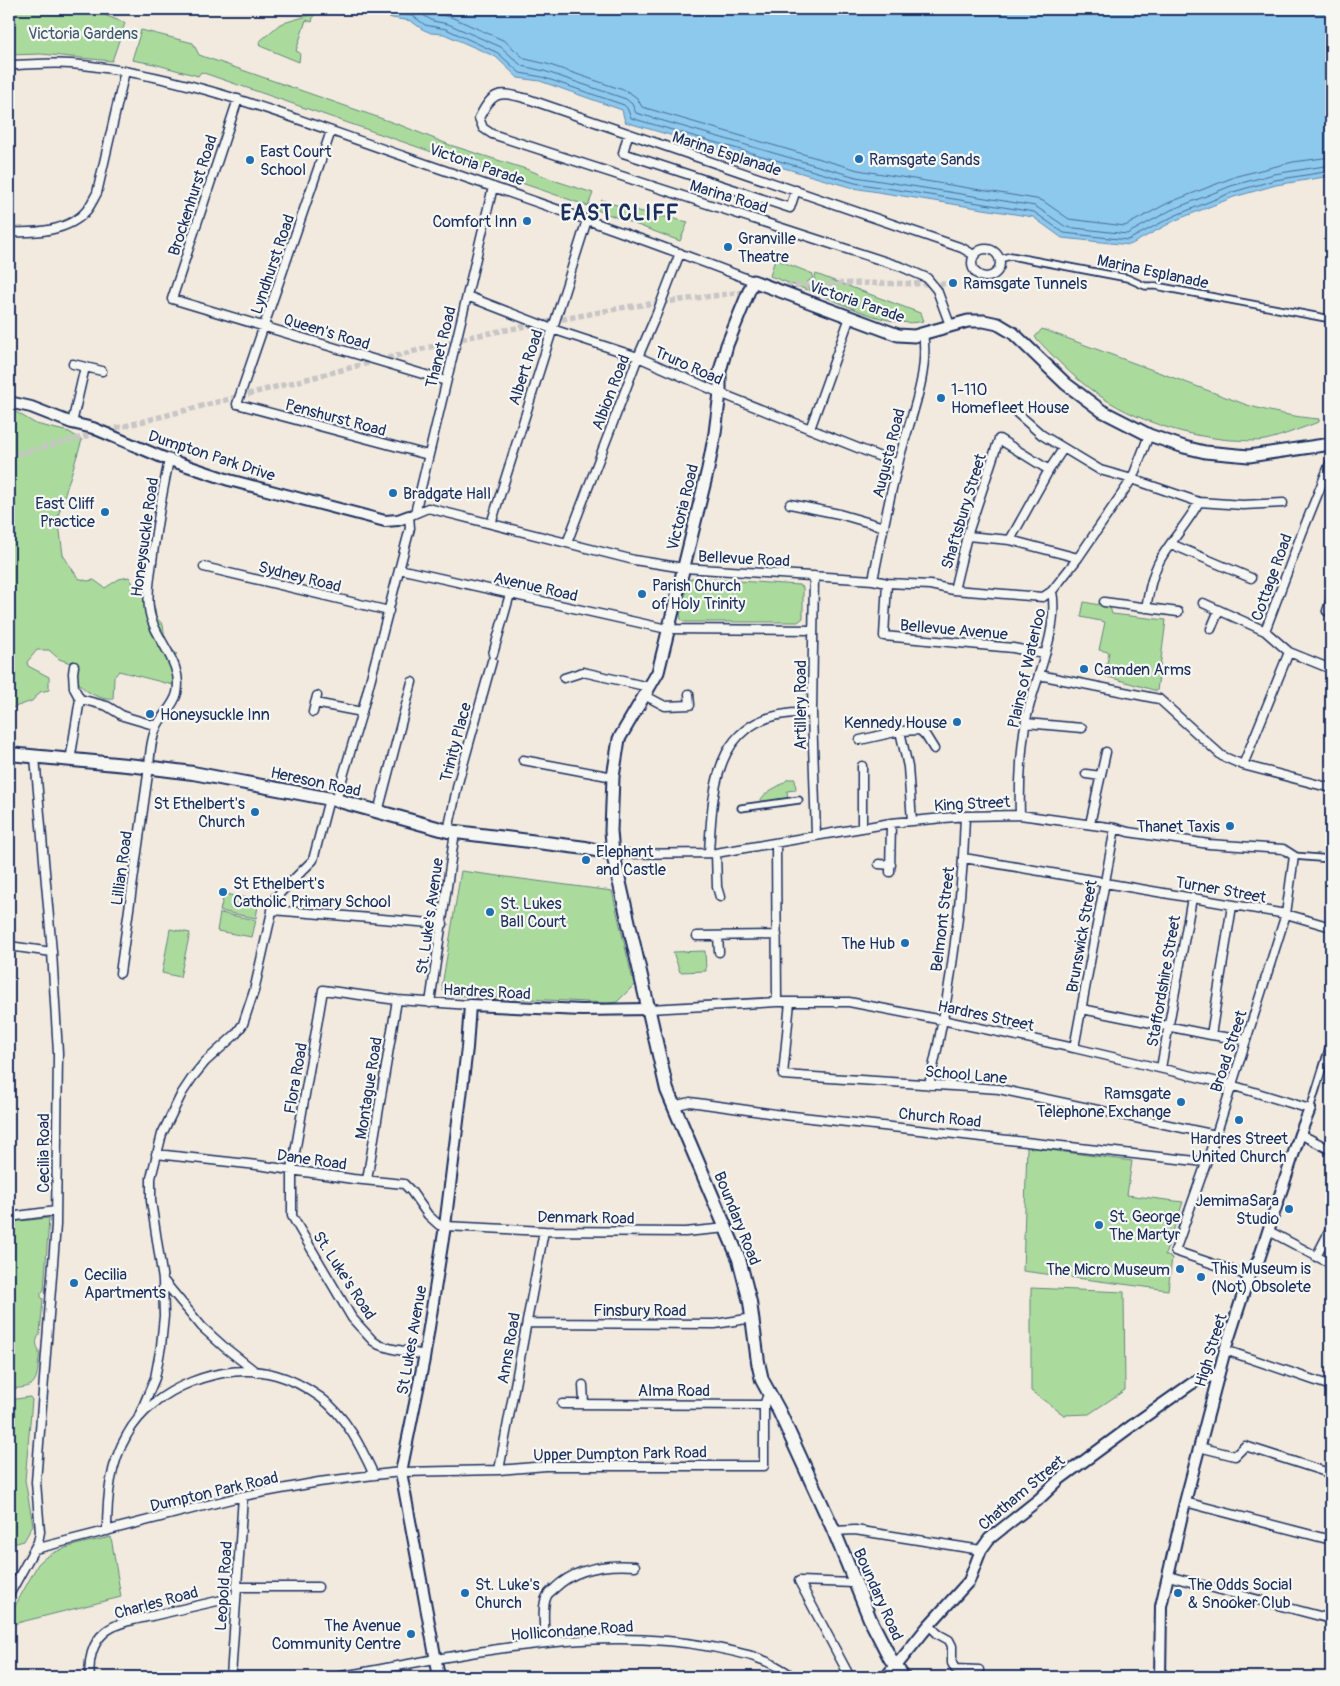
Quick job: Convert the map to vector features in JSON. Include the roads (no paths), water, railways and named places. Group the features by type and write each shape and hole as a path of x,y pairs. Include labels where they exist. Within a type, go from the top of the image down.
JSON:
{"main road":[{"name":"Victoria Parade","path":"753,281 898,335 914,336 968,321 984,321 998,324 1018,338 1081,397 1102,411 1149,435 1191,449 1228,455 1249,456 1331,444"},
{"name":"Victoria Road","path":"613,854 611,831 613,777 619,738 658,672 667,629 708,469 720,393 720,370 727,345 753,281"},
{"name":"Hereson Road","path":"9,754 193,773 332,799 452,831 586,848 613,854"},
{"name":"Boundary Road","path":"613,854 662,1074 672,1106 739,1259 753,1318 760,1373 834,1531 870,1619 899,1672"},
{"name":"Chatham Street","path":"887,1677 899,1672"}],"street":[{"name":"Victoria Parade","path":"9,65 68,64 125,71 193,86 238,99 588,220 753,281"},
{"path":"9,232 28,233 55,228 69,223 87,210 97,193 125,71"},
{"name":"Marina Esplanade","path":"479,118 491,98 504,94 528,99 628,135 796,190 894,226 962,248 974,255 986,249 994,252 999,259 1011,256 1127,278 1145,286 1156,286 1331,319"},
{"name":"Brockenhurst Road","path":"172,299 238,99"},
{"name":"Marina Road","path":"479,118 483,128 492,134 902,267 926,278 937,290 950,325"},
{"name":"Lyndhurst Road","path":"237,404 331,131"},
{"path":"628,135 623,153 698,178 790,208 796,190"},
{"name":"Thanet Road","path":"139,1416 155,1378 164,1316 163,1280 151,1201 151,1178 156,1154 162,1134 182,1093 205,1062 236,1034 243,1024 254,991 275,898 313,860 362,712 389,612 492,187"},
{"name":"Albert Road","path":"491,524 588,220"},
{"name":"Albion Road","path":"567,542 680,253"},
{"path":"974,255 973,268 984,277 988,277 996,272 1000,264 999,259"},
{"name":"Truro Road","path":"467,296 552,330 638,357 720,393 898,464"},
{"name":"Queen's Road","path":"172,299 446,381"},
{"path":"810,428 850,317"},
{"name":"Augusta Road","path":"873,580 898,464 921,379 925,344 923,333"},
{"path":"73,364 102,371"},
{"path":"72,423 85,367"},
{"name":"Dumpton Park Drive","path":"9,402 31,407 72,423 93,428 169,460 229,480 384,521 398,520 412,515"},
{"name":"Penshurst Road","path":"237,404 428,455"},
{"path":"1017,412 1042,435 1100,470 1199,502 1235,505 1283,503"},
{"name":"Plains of Waterloo","path":"1020,815 1021,768 1028,709 1040,675 1055,604 1052,591 1078,558 1132,480 1149,435"},
{"name":"Shaftsbury Street","path":"954,590 967,536 999,439 1049,470"},
{"path":"1010,540 1049,470 1063,449"},
{"name":"Honeysuckle Road","path":"149,767 150,750 157,726 176,694 176,671 154,628 149,610 148,592 156,524 169,460"},
{"name":"Cottage Road","path":"1331,460 1265,631 1289,652 1331,669"},
{"path":"1146,608 1154,573 1160,559 1192,516 1199,502"},
{"path":"790,504 839,514 884,527"},
{"name":"Bellevue Road","path":"412,515 428,508 634,560 684,568 873,580 886,583 930,585 954,590 1043,597 1052,591"},
{"path":"967,536 1010,540 1078,558"},
{"path":"1170,544 1251,578"},
{"name":"Sydney Road","path":"204,566 389,612"},
{"name":"Avenue Road","path":"399,569 667,629 813,630"},
{"name":"Artillery Road","path":"814,576 812,713 816,835"},
{"name":"Bellevue Avenue","path":"886,583 884,636 1013,648 1044,654"},
{"name":"Trinity Place","path":"452,831 458,783 510,594"},
{"path":"1331,599 1327,611 1331,613"},
{"path":"1104,602 1178,612"},
{"path":"1202,603 1265,631"},
{"path":"1211,630 1219,610"},
{"path":"1243,765 1289,652"},
{"path":"70,761 80,698 74,688 74,666"},
{"path":"564,678 583,672 647,691 665,706 690,705 689,694"},
{"path":"1040,675 1159,699 1222,756 1243,765 1331,788"},
{"path":"378,812 412,682"},
{"path":"80,698 107,706 123,716 157,726"},
{"path":"312,712 316,699 362,712"},
{"path":"720,897 712,853 711,812 714,791 727,750 750,725 765,718 790,713 812,713"},
{"path":"1026,723 1082,728"},
{"path":"860,740 900,731 920,730 934,749"},
{"path":"900,731 908,767 912,821"},
{"path":"1090,824 1106,752"},
{"name":"Cecilia Road","path":"9,1595 35,1549 40,1532 36,1482 56,1211 58,1053 52,952 35,756"},
{"path":"523,760 613,777"},
{"path":"862,766 862,828"},
{"name":"Lillian Road","path":"120,973 149,767"},
{"path":"1086,774 1101,776"},
{"path":"741,808 800,800"},
{"name":"King Street","path":"613,854 712,853 776,844 816,835 891,823 965,816 1020,815 1090,824 1128,832 1209,844 1283,849 1294,856 1331,859"},
{"name":"Belmont Street","path":"929,1085 942,1020 958,913 964,858 965,816"},
{"path":"879,864 890,868 891,823"},
{"name":"Brunswick Street","path":"1074,1048 1082,1009 1101,882 1115,828"},
{"name":"St. Luke's Avenue","path":"430,1003 443,924 452,831"},
{"path":"776,844 777,1002"},
{"name":"Broad Street","path":"1249,1276 1175,1251 1216,1135 1286,914 1294,856"},
{"name":"Turner Street","path":"964,858 1286,914 1331,926"},
{"name":"Staffordshire Street","path":"1160,1068 1192,898"},
{"path":"1212,1035 1232,906"},
{"path":"272,910 443,924"},
{"path":"697,936 777,935"},
{"path":"718,936 719,952"},
{"path":"9,946 52,952"},
{"name":"Hardres Road","path":"323,990 430,1003 582,1010 649,1009"},
{"name":"Flora Road","path":"292,1170 323,990"},
{"name":"Montague Road","path":"367,1180 396,1000"},
{"name":"Hardres Street","path":"649,1009 777,1002 849,1002 1074,1048 1231,1085 1310,1108"},
{"name":"School Lane","path":"790,1002 782,1075 999,1089 1216,1135"},
{"name":"St Lukes Avenue","path":"439,1677 402,1472 425,1355 445,1226 467,1048 470,1005"},
{"path":"1082,1009 1168,1027 1245,1040"},
{"name":"High Street","path":"1160,1677 1161,1606 1217,1376 1249,1276 1259,1259 1269,1231 1331,1042"},
{"name":"Church Road","path":"672,1106 690,1102 775,1114 1205,1162"},
{"path":"1300,1134 1331,1150"},
{"name":"Dane Road","path":"156,1154 404,1184 428,1215 440,1225 445,1226"},
{"name":"St. Luke's Road","path":"292,1170 292,1216 352,1318 379,1345 425,1355"},
{"path":"9,1217 56,1211"},
{"name":"Denmark Road","path":"445,1226 544,1231 689,1232 727,1228"},
{"path":"1316,1257 1331,1228"},
{"name":"Anns Road","path":"499,1470 544,1231"},
{"path":"1269,1231 1331,1264"},
{"path":"163,1280 202,1327 256,1372"},
{"name":"Finsbury Road","path":"526,1324 715,1324 753,1318"},
{"path":"1225,1350 1331,1386"},
{"path":"107,1531 107,1511 112,1472 118,1452 127,1433 139,1416 158,1399 185,1384 206,1376 226,1372 256,1372 276,1374 295,1382 320,1398 347,1424 374,1475"},
{"name":"Chatham Street","path":"899,1672 929,1625 969,1581 981,1550 996,1532 1038,1500 1068,1472 1191,1384 1205,1377 1217,1376"},
{"path":"583,1385 584,1404"},
{"name":"Upper Dumpton Park Road","path":"402,1472 499,1470 546,1466 764,1466 764,1405 768,1392"},
{"name":"Alma Road","path":"562,1404 764,1405"},
{"path":"1199,1447 1235,1456 1245,1446 1326,1472"},
{"name":"Dumpton Park Road","path":"35,1549 243,1496 319,1482 402,1472"},
{"name":"Leopold Road","path":"231,1677 243,1496"},
{"path":"1185,1502 1331,1540"},
{"path":"834,1531 855,1530 981,1550"},
{"path":"545,1642 544,1608 546,1596 560,1584 590,1569 607,1566 635,1566"},
{"path":"1168,1576 1331,1619"},
{"path":"850,1677 799,1581 854,1583"},
{"path":"236,1587 318,1587"},
{"name":"Charles Road","path":"90,1677 88,1664 92,1652 105,1632 113,1627 133,1620 235,1597"},
{"path":"929,1625 938,1634 949,1640 952,1646 952,1662 955,1668 979,1670 979,1677"},
{"name":"Hollicondane Road","path":"336,1677 545,1642 616,1638 649,1638 683,1642 760,1658 793,1677"}],"water":[{"path":"365,9 1331,9 1331,176 1276,185 1234,197 1176,220 1130,245 1062,238 1033,217 853,188 625,122 622,110 540,81 518,78 496,57 444,34 431,33 411,21 392,18"}],"tunnel":[{"path":"778,287 844,283 953,284"},
{"path":"9,456 469,337 626,307 767,289"}],"place":[{"name":"Ramsgate Sands","path":"859,159"},
{"name":"East Court School","path":"250,160"},
{"name":"Comfort Inn","path":"527,221"},
{"name":"Granville Theatre","path":"728,247"},
{"name":"Ramsgate Tunnels","path":"953,283"},
{"name":"1-110 Homefleet House","path":"941,398"},
{"name":"Bradgate Hall","path":"393,493"},
{"name":"East Cliff Practice","path":"105,512"},
{"name":"Parish Church of Holy Trinity","path":"642,594"},
{"name":"Camden Arms","path":"1084,669"},
{"name":"Honeysuckle Inn","path":"150,714"},
{"name":"Kennedy House","path":"957,722"},
{"name":"St Ethelbert's Church","path":"255,812"},
{"name":"Thanet Taxis","path":"1230,826"},
{"name":"Elephant and Castle","path":"586,860"},
{"name":"St Ethelbert's Catholic Primary School","path":"223,892"},
{"name":"St. Lukes Ball Court","path":"490,912"},
{"name":"The Hub","path":"905,943"},
{"name":"Ramsgate Telephone Exchange","path":"1181,1102"},
{"name":"Hardres Street United Church","path":"1239,1120"},
{"name":"JemimaSara Studio","path":"1289,1209"},
{"name":"St. George The Martyr","path":"1099,1225"},
{"name":"The Micro Museum","path":"1180,1269"},
{"name":"This Museum is (Not) Obsolete","path":"1201,1277"},
{"name":"Cecilia Apartments","path":"74,1283"},
{"name":"St. Luke's Church","path":"465,1593"},
{"name":"The Odds Social & Snooker Club","path":"1178,1593"},
{"name":"The Avenue Community Centre","path":"411,1634"}],"district":[{"name":"EAST CLIFF","path":"620,213"}],"park label":[{"name":"Victoria Gardens","path":"83,33"}]}
